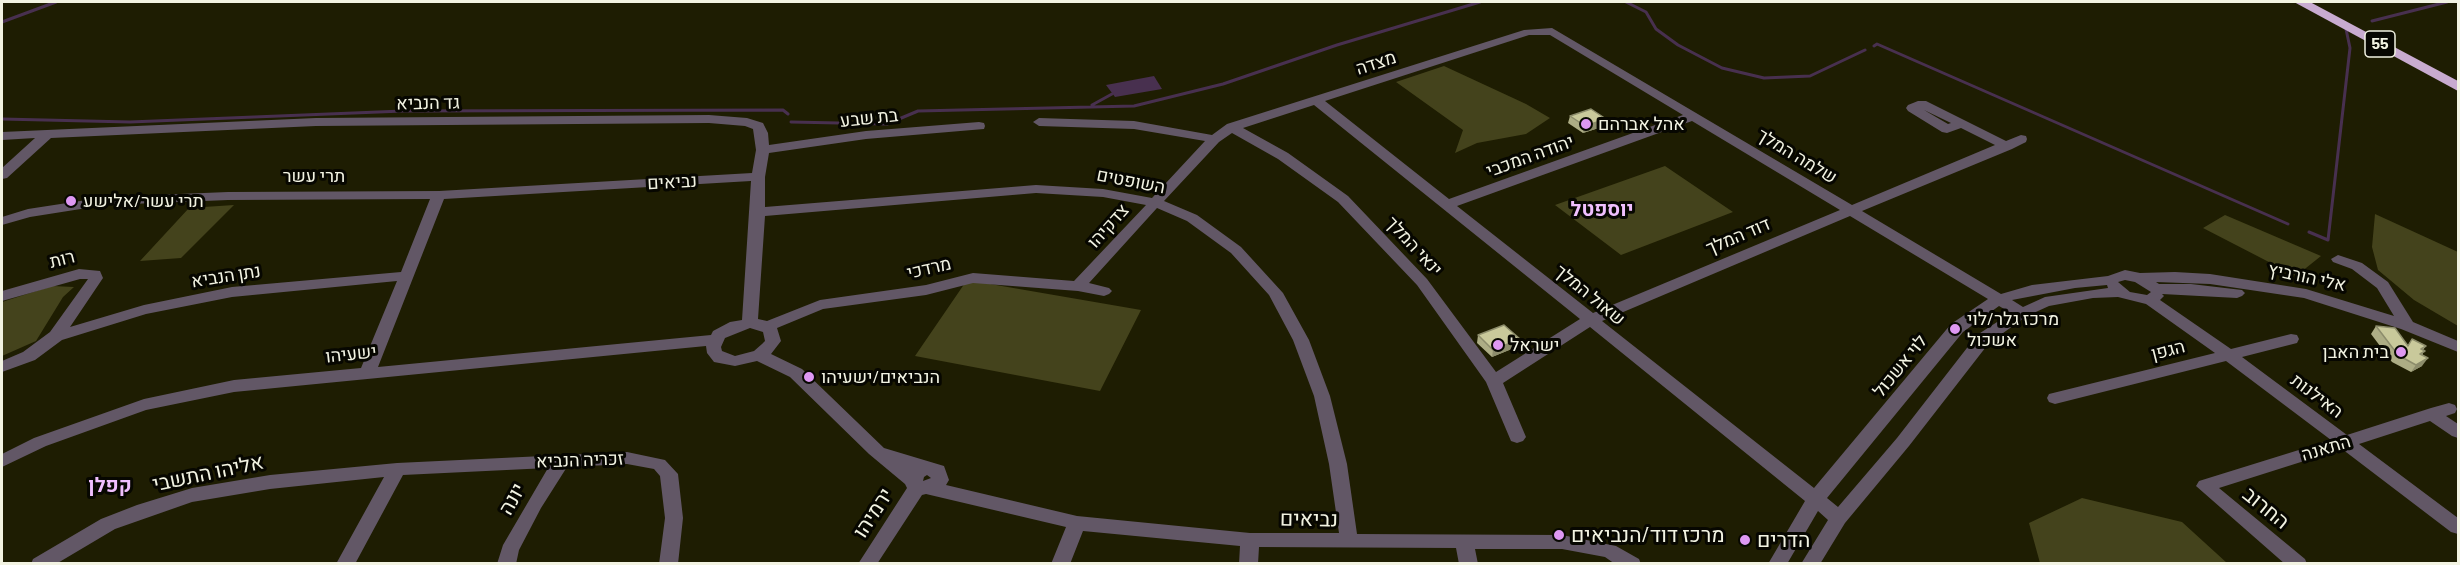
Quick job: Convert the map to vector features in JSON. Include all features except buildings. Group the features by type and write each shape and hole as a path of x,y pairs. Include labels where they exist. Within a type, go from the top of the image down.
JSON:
{"highway":[{"name":"55","path":"2301,2 2458,87"},
{"name":"55","path":"2317,2 2458,76"}],"street":[{"name":"מצדה","path":"1214,139 1232,127 1528,32 1552,31"},
{"name":"שלמה המלך","path":"1552,31 2022,313"},
{"name":"שאול המלך","path":"1317,101 1839,518"},
{"name":"יהודה המכבי","path":"1447,205 1693,116"},
{"name":"גד הנביא","path":"46,135 316,122 709,119 747,122 758,126 762,133 764,150"},
{"path":"1039,122 1134,125 1185,132 1214,139"},
{"path":"1961,124 2007,146"},
{"name":"בת שבע","path":"764,150 866,135 979,126"},
{"name":"ינאי המלך","path":"1232,127 1282,156 1343,199 1422,282 1494,381 1517,437"},
{"path":"2,135 46,135"},
{"path":"2,175 46,135"},
{"name":"צדקיהו","path":"1078,286 1214,139"},
{"name":"דוד המלך","path":"1494,381 1590,320 2021,140"},
{"path":"750,323 759,212 758,177 764,150"},
{"name":"נביאים","path":"439,195 758,177"},
{"name":"השופטים","path":"759,212 1036,189 1103,193 1154,202 1192,218 1236,250 1275,292 1301,340 1322,396 1338,464 1349,542"},
{"path":"368,372 439,195"},
{"name":"תרי עשר","path":"2,221 28,213 106,201 228,196 439,195"},
{"path":"2338,259 2357,266 2383,285 2407,325"},
{"name":"רות","path":"2,296 79,274 95,274 96,278 56,336"},
{"name":"אלי הורביץ","path":"2116,286 2115,278 2125,275 2140,278 2210,279 2277,289 2335,302 2407,325 2458,347"},
{"name":"נתן הנביא","path":"56,336 144,309 231,292 406,276"},
{"name":"מרדכי","path":"767,327 820,305 926,291 973,278 1078,286 1104,291"},
{"name":"האילנות","path":"2140,278 2153,294 2229,355 2458,527"},
{"name":"לוי אשכול","path":"1777,564 1815,500 1957,328 2000,299 2064,285 2116,286"},
{"path":"1810,564 1839,518 1903,442 1983,339 2022,313 2046,302 2116,286 2138,299 2153,294"},
{"name":"אלי הורביץ","path":"2153,294 2191,289 2249,294 2299,302 2351,315 2407,334 2458,358"},
{"path":"750,323 767,327 773,335 773,341 759,355 735,361 720,358 715,353 713,347 715,340 727,330 750,323"},
{"path":"2,367 29,356 56,336"},
{"name":"הגפן","path":"2055,398 2292,339"},
{"name":"ישעיהו","path":"2,461 40,442 95,421 186,395 234,386 715,340"},
{"name":"נביאים","path":"759,355 796,373 875,450 925,480 987,500 1077,523 1250,540 1562,542 1609,551 1632,564"},
{"name":"התאנה","path":"2205,486 2449,409"},
{"path":"2432,414 2458,432"},
{"name":"זכריה הנביא","path":"397,469 562,460 645,459 659,464 669,474 674,518 668,564"},
{"name":"יונה","path":"506,564 510,550 529,514 562,460"},
{"path":"345,564 397,469"},
{"name":"אליהו התשבי","path":"40,564 108,524 143,510 192,495 270,482 397,469"},
{"name":"ירמיהו","path":"867,564 925,480"},
{"name":"החרוב","path":"2205,486 2298,564"},
{"path":"1060,564 1077,523"},
{"path":"1248,564 1250,540"},
{"path":"1464,540 1469,564"}],"shaded area":[{"path":"1444,66 1526,104 1550,118 1526,134 1477,143 1455,153 1463,130 1396,82"},
{"path":"1154,76 1162,89 1115,97 1106,85"},
{"path":"1665,166 1733,212 1621,255 1555,205"},
{"path":"234,205 181,258 140,261 189,208"},
{"path":"2375,214 2458,252 2458,326 2414,300 2378,270 2372,247"},
{"path":"2225,215 2321,256 2296,276 2203,228"},
{"path":"967,280 1141,310 1100,391 915,356"},
{"path":"52,286 74,287 63,297 36,341 2,356 2,302"},
{"path":"2082,498 2182,522 2227,563 2040,563 2029,523"}],"waterway":[{"path":"2,22 56,2"},
{"path":"791,122 887,124 918,111 1134,106 1223,84 1337,45 1480,2"},
{"path":"1626,2 1646,12 1656,29 1678,45 1722,68 1764,78 1810,76 1865,50"},
{"path":"2372,21 2447,2"},
{"path":"2309,232 2328,240 2350,48 2346,29"},
{"path":"1874,46 1877,44 2288,224"},
{"path":"1092,105 1112,94"},
{"path":"2,119 130,122 403,111 783,110 788,114"}],"place":[{"name":"אהל אברהם","path":"1586,124"},
{"name":"תרי עשר/אלישע","path":"71,201"},
{"name":"מרכז גלר/לוי אשכול","path":"1955,329"},
{"name":"ישראל","path":"1498,345"},
{"name":"בית האבן","path":"2401,352"},
{"name":"הנביאים/ישעיהו","path":"809,377"},
{"name":"מרכז דוד/הנביאים","path":"1559,535"},
{"name":"הדרים","path":"1745,540"}],"district":[{"name":"יוספטל","path":"1602,209"},
{"name":"קפלן","path":"110,485"}]}
